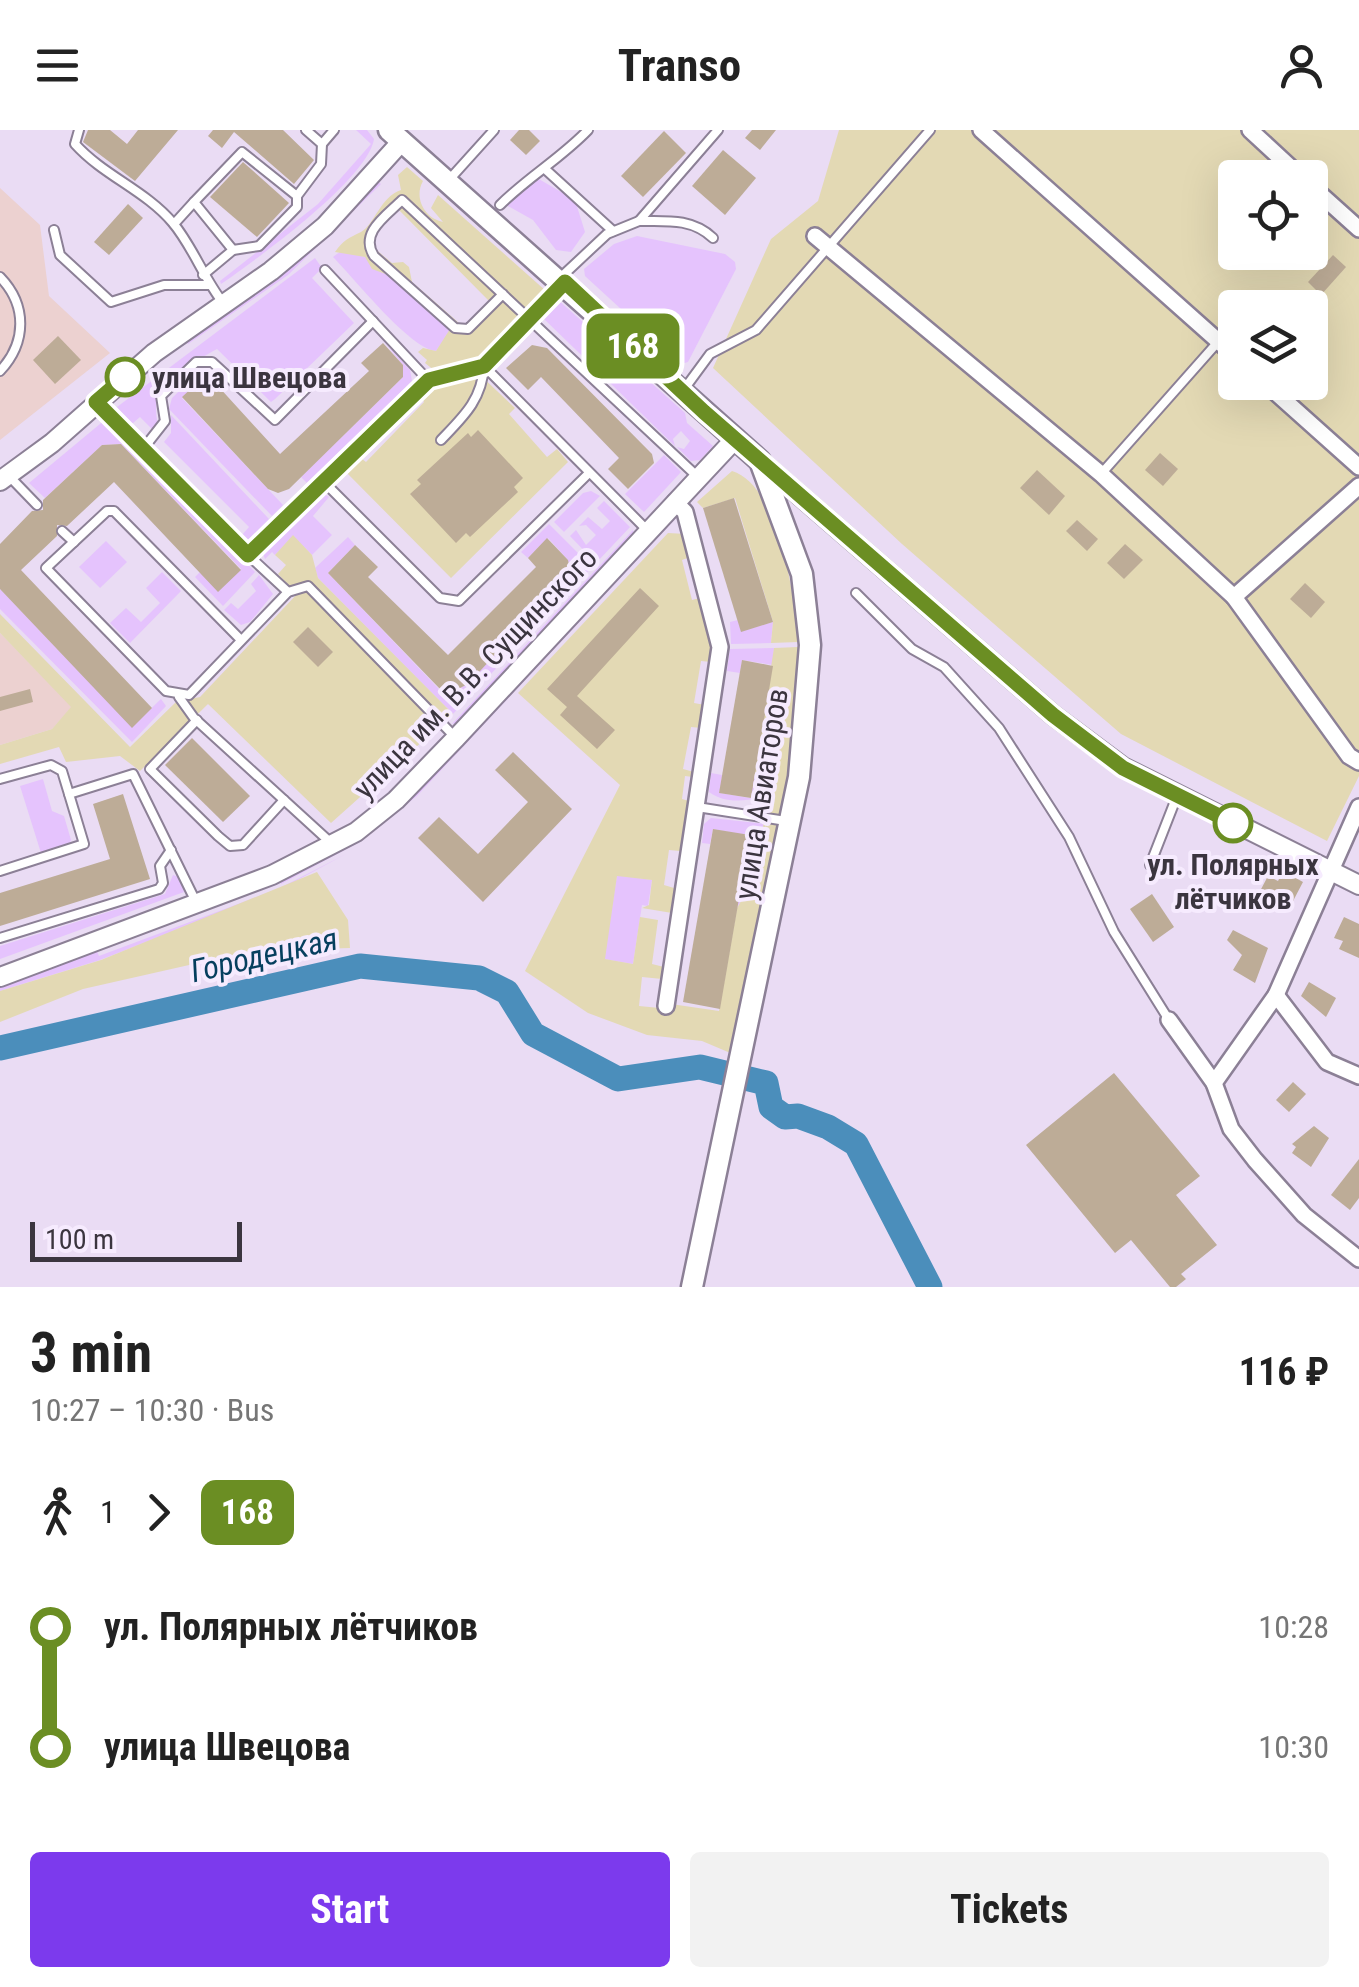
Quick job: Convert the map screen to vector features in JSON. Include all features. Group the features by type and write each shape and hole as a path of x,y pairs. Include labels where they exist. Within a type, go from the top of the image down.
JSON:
{"main road":[{"name":"улица Авиаторов","path":"396,136 562,280 760,461 802,574 808,612 809,695 790,822 692,1287"}],"street":[{"path":"981,130 1218,341"},
{"path":"1250,130 1282,160"},
{"path":"4,478 154,353 325,226 396,136"},
{"path":"1328,202 1359,230"},
{"path":"821,241 1101,474 1234,597 1349,756 1359,762"},
{"path":"1284,400 1359,467"},
{"name":"улица им. В.В. Сущинского","path":"0,977 197,904 333,845 382,812 735,439"},
{"path":"760,461 1053,715 1123,768 1359,884"},
{"path":"1234,597 1359,486"},
{"path":"666,1006 720,646 686,512 675,502"},
{"path":"1214,1083 1276,996 1328,870 1359,807"},
{"path":"1276,996 1327,1062 1359,1076"},
{"path":"1169,1020 1214,1083 1232,1129 1255,1160 1304,1215 1359,1260"}],"lane":[{"path":"79,130 75,144 82,152 134,187 174,224 224,304"},
{"path":"306,130 322,144"},
{"path":"203,276 233,250 258,246 297,207 297,196 321,164 322,144 334,130"},
{"path":"448,181 494,130"},
{"path":"500,204 588,130"},
{"path":"639,221 718,130"},
{"path":"682,392 710,354 756,330 821,241 930,130"},
{"path":"174,224 242,152 297,196"},
{"path":"545,169 613,231"},
{"path":"503,294 468,329 455,328 374,256 367,246 369,234 402,200 532,317 699,478"},
{"path":"194,202 233,250"},
{"path":"248,555 429,380 484,366 562,280 613,231 639,221 680,222 702,228 713,238"},
{"path":"54,230 60,256 111,302 164,285 210,285"},
{"path":"325,270 429,380"},
{"path":"0,277 15,293 21,314 20,340 0,371"},
{"path":"144,449 165,422 161,396 196,362 212,362 275,420 373,321"},
{"path":"1101,474 1218,341"},
{"path":"440,440 469,412 481,390 484,366"},
{"path":"484,366 648,531"},
{"path":"96,402 288,592"},
{"path":"323,481 440,598 450,602 459,600 588,474"},
{"path":"4,478 37,505"},
{"path":"241,640 114,511 107,511 46,568 166,691 179,697 197,720 333,845"},
{"path":"62,531 74,542"},
{"path":"179,697 189,695 288,592 308,586 456,738"},
{"path":"856,593 912,649 944,668 999,728 1069,837 1114,932 1169,1020"},
{"path":"138,783 197,720"},
{"path":"0,779 51,764 62,771 84,844 0,870"},
{"path":"150,769 230,846 249,841 284,800"},
{"path":"68,794 133,774 197,904"},
{"path":"1150,865 1177,796"},
{"path":"697,807 790,822"},
{"path":"0,938 159,889 163,883 160,866 171,850"}],"shaded area":[{"path":"356,130 367,130 374,139 367,156 352,175 308,218 221,284 318,204 371,144"},
{"path":"537,178 575,200 585,232 571,252 556,250 533,220 506,205"},
{"path":"378,182 381,184 288,275 186,342 314,247"},
{"path":"0,188 40,225 49,296 110,353 0,440"},
{"path":"637,236 725,254 735,262 736,269 688,362 681,364 585,276 584,269 614,244"},
{"path":"341,251 365,257 451,329 436,351 412,338 383,311 333,257"},
{"path":"315,258 322,268 312,278 354,323 275,399 271,402 217,349 182,369 164,386 156,409 158,424 153,430 140,417 132,424 117,407"},
{"path":"557,299 685,413 687,423 713,446 700,460 691,461 677,447 684,449 690,441 681,431 673,439 675,446 541,316"},
{"path":"384,342 410,370 412,381 307,483 301,477 403,377 403,365"},
{"path":"202,369 210,369 221,380 182,398 283,505 272,516 169,409 172,398"},
{"path":"171,415 269,519 247,541 242,535 249,527 164,442 171,433"},
{"path":"106,419 255,572 223,606 195,577 200,572 241,569 121,444 102,445 45,498 29,483"},
{"path":"664,455 681,472 644,512 625,494"},
{"path":"591,491 600,496 564,532 554,522 583,493"},
{"path":"323,493 329,497 313,516 332,535 312,555 293,536 275,555 272,552 265,559 261,548 315,495"},
{"path":"604,501 630,527 596,563 570,536 576,530 586,545 596,535 586,525 579,526 588,517 602,529 610,521 597,508"},
{"path":"672,517 677,517 417,796 354,845 281,884 279,880 352,842"},
{"path":"549,524 592,567 453,714 318,578 315,568 348,537 355,545 328,573 439,689 456,690 468,684 570,573 568,560 548,538 528,558 521,552"},
{"path":"633,530 634,537 460,722 452,724"},
{"path":"106,541 127,562 100,588 79,567"},
{"path":"162,572 181,591 130,643 110,623 126,608 141,622 160,603 146,588"},
{"path":"259,575 273,594 250,622 241,625 224,610 231,603 238,609 256,591 251,584"},
{"path":"0,589 132,727 161,699 166,706 132,742 0,609"},
{"path":"738,620 742,631 773,622 771,643 731,644 730,622"},
{"path":"0,633 72,707 52,729 0,745"},
{"path":"774,648 773,665 742,660 740,673 727,671 730,649"},
{"path":"711,773 722,775 720,793 750,798 754,775 768,783 767,797 737,800 716,796 709,792"},
{"path":"43,779 52,811 64,816 71,840 69,845 41,853 20,786"},
{"path":"711,818 766,824 758,872 737,908 750,836 713,829 710,844 702,843 704,824"},
{"path":"346,854 279,890 100,960 0,991 0,985 96,949 99,956 278,889"},
{"path":"173,875 179,877 184,892 0,959 0,946 165,894"},
{"path":"617,875 652,880 648,906 642,905 633,964 604,959"}],"sand":[{"path":"839,130 1359,130 1359,776 1327,841 1121,734 902,544 713,368 771,239 818,201"},
{"path":"407,167 423,181 420,201 431,217 443,222 431,208 438,195 546,291 484,353 453,368 435,371 418,352 423,348 436,351 450,329 391,276 372,269 365,257 335,252 366,228 388,198 401,190 398,175","holes":["398,209 489,301 469,323 459,323 412,282 409,267 403,262 392,263 374,248 372,234"]},
{"path":"478,373 515,408 509,414 547,457 557,449 568,462 451,578 343,469 357,455 366,462 424,402 419,394 428,385"},
{"path":"732,471 748,481 773,520 788,573 798,642 771,643 773,622 735,498 703,508 697,502"},
{"path":"668,533 686,534 693,556 682,560 692,600 704,597 712,662 701,661 694,703 705,705 702,728 691,727 683,769 694,772 693,777 685,776 682,799 689,801 680,851 669,850 664,885 674,888 672,913 642,908 649,905 652,880 617,876 605,959 633,964 640,917 658,920 652,964 664,967 662,979 642,977 639,1006 670,1009 671,1004 719,1011 737,908 758,872 768,783 754,775 774,648 798,647 799,682 786,791 732,1051 728,1052 702,1041 647,1035 588,1013 525,971 620,785 518,693"},
{"path":"293,535 312,555 318,578 453,714 331,823 208,704 140,771 120,756 66,762 59,747 0,764 0,745 52,729 71,707 0,633 0,614 130,747 176,702 200,697 297,594 278,574 286,565 275,555"},
{"path":"317,872 348,920 350,948 251,951 83,989 0,1022 0,991 101,960"}],"building":[{"path":"88,130 110,130 127,144 138,130 178,130 135,181 83,142"},
{"path":"213,130 283,130 314,160 294,184 234,132 222,148 208,136"},
{"path":"519,130 529,130 540,141 526,155 510,140"},
{"path":"752,130 776,130 760,150 745,138"},
{"path":"664,131 686,153 643,197 621,176"},
{"path":"723,150 756,178 725,215 692,186"},
{"path":"243,162 289,203 257,237 210,197"},
{"path":"128,204 143,218 109,255 94,242"},
{"path":"1333,255 1346,267 1325,290 1316,290 1308,282 1319,270 1328,270 1328,260"},
{"path":"58,336 81,360 55,384 33,360"},
{"path":"383,343 403,365 403,377 289,489 278,493 268,489 182,397 207,374 280,454 369,371 361,363"},
{"path":"532,345 547,348 652,454 654,463 628,489 608,469 619,458 541,377 528,390 506,368"},
{"path":"478,430 523,478 514,487 518,492 470,537 466,533 456,543 410,494 421,484 417,480 468,433 471,437"},
{"path":"121,444 241,570 218,592 114,482 67,526 57,525 57,536 21,570 152,708 132,728 0,589 0,544 32,511 43,510 43,500 102,445"},
{"path":"1160,453 1178,469 1163,486 1145,470"},
{"path":"1037,470 1065,496 1049,515 1020,488"},
{"path":"734,498 773,622 741,632 703,508"},
{"path":"1077,520 1098,539 1087,551 1066,531"},
{"path":"547,538 568,560 571,573 468,684 456,690 440,689 328,573 355,545 378,567 368,577 448,655 536,567 528,558"},
{"path":"1125,544 1143,560 1124,579 1107,563"},
{"path":"1305,583 1325,602 1311,618 1290,599"},
{"path":"640,588 659,606 577,696 615,730 597,749 560,715 567,707 547,689"},
{"path":"308,627 333,652 318,667 293,642"},
{"path":"742,660 773,666 751,798 719,793"},
{"path":"30,689 33,702 0,711 0,697"},
{"path":"192,738 250,796 223,822 165,765"},
{"path":"513,752 572,809 483,902 418,838 439,817 478,854 528,802 495,770"},
{"path":"123,794 150,879 0,926 0,893 110,859 93,804"},
{"path":"713,829 750,835 720,1009 683,1002"},
{"path":"1283,871 1303,882 1292,903 1287,901 1284,907 1259,893 1268,876 1278,881"},
{"path":"1152,894 1174,927 1153,942 1130,909"},
{"path":"1344,917 1359,924 1359,958 1339,949 1343,941 1334,938"},
{"path":"1233,930 1268,948 1255,983 1233,970 1242,955 1227,940"},
{"path":"1309,982 1336,998 1326,1017 1301,996"},
{"path":"1114,1073 1200,1176 1176,1195 1217,1245 1181,1274 1186,1279 1176,1287 1170,1287 1131,1240 1115,1253 1026,1145"},
{"path":"1293,1082 1306,1094 1289,1112 1276,1100"},
{"path":"1314,1126 1329,1138 1311,1167 1292,1153 1296,1147 1292,1144"},
{"path":"1359,1159 1359,1198 1350,1210 1331,1195"}],"waterway":[{"name":"Городецкая","path":"0,1048 360,966 479,978 507,992 533,1034 618,1079 700,1067 766,1083 771,1107 785,1117 798,1116 828,1127 856,1144 930,1287"}],"bus line":[{"name":"168","path":"125,377 96,402 248,555 429,380 484,366 565,282 704,412 1053,715 1123,768 1233,823"}],"place":[{"name":"улица Швецова","path":"125,377"},
{"name":"ул. Полярных лётчиков","path":"1233,823"}]}
